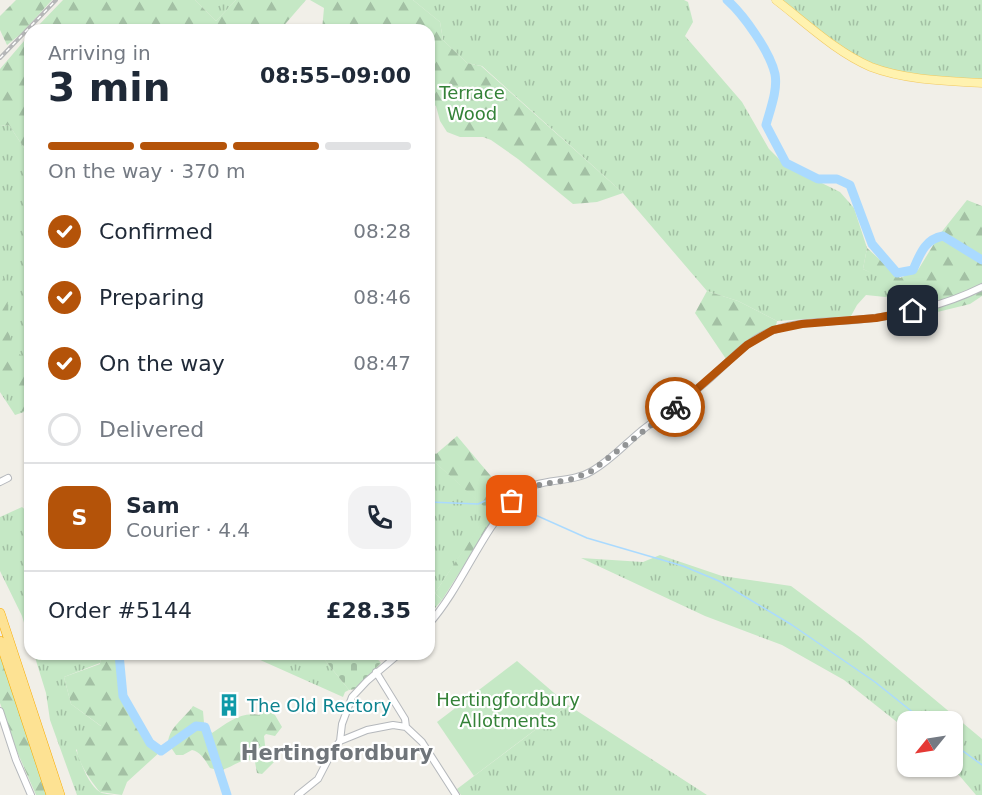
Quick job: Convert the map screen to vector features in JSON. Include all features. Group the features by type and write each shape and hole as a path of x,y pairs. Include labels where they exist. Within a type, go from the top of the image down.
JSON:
{"highway":[{"path":"0,613 60,795"},
{"path":"0,641 51,795"}],"main road":[{"path":"776,0 820,35 869,66 900,75 982,83"}],"street":[{"path":"435,616 500,516 518,494 544,483 583,476 599,467 762,335 802,324 858,320 904,313 941,304 982,287"},
{"path":"0,482 8,478"},
{"path":"340,741 342,724 352,696 391,660"},
{"path":"376,672 405,719 406,727"},
{"path":"0,711 16,760 31,795"},
{"path":"298,795 318,779 340,741 351,735 393,725 406,727 429,750 456,795"}],"green space":[{"path":"16,0 52,0 30,24 24,24 24,31 7,45 0,30 0,16"},
{"path":"63,0 195,0 216,21 236,0 306,0 285,24 40,24"},
{"path":"195,0 236,0 216,21"},
{"name":"Terrace Wood","path":"310,0 413,0 440,22 443,40 467,63 481,66 623,193 597,202 573,204 491,140 483,137 460,137 447,132 440,121 435,105 435,24 323,24 324,8"},
{"path":"413,0 684,0 688,2 693,22 685,36 742,102 769,149 785,165 840,192 854,208 867,248 863,269 885,279 895,298 866,295 851,316 777,321 738,301 707,291 623,193 482,66 467,63 443,40 440,22"},
{"path":"780,0 982,0 982,80 915,75 876,65 838,44"},
{"path":"24,41 24,148 9,125 0,126 0,69"},
{"path":"9,125 24,148 24,412 15,415 0,392 0,126"},
{"path":"967,200 982,206 982,296 970,304 913,318 895,298 884,280 863,269 867,248 900,278 918,270 940,234"},
{"path":"0,267 7,291 11,341 15,349 24,356 24,410 22,412 16,398 0,377"},
{"path":"707,291 738,301 777,321 776,326 765,331 726,359 695,313"},
{"path":"457,436 506,494 505,506 496,515 442,600 435,593 489,511 435,462 436,454"},
{"path":"435,462 490,511 435,593"},
{"path":"22,507 24,509 24,623 0,571 0,517"},
{"path":"660,555 722,576 791,586 861,638 948,711 897,711 897,722 844,680 782,645 705,616 581,558 643,562"},
{"path":"435,593 442,600 435,608"},
{"path":"0,654 48,795 36,795 16,749 0,703"},
{"path":"36,660 100,660 100,663 64,677 71,704 102,727 76,750 88,779 101,793 114,795 77,795 50,720 46,693"},
{"path":"100,660 120,660 123,696 150,743 161,751 127,782 122,795 100,792 82,765 77,753 81,733 101,726 71,704 64,677 100,664"},
{"path":"260,660 325,660 349,690 343,697"},
{"path":"325,660 378,660 381,663 356,689 349,690"},
{"name":"Hertingfordbury Allotments","path":"517,661 568,705 474,776 437,722"},
{"path":"568,705 707,795 461,795 457,789"},
{"path":"193,706 203,711 204,723 212,733 240,716 259,715 265,710 275,715 282,727 275,736 266,734 264,736 265,745 274,762 262,774 257,773 255,762 246,760 220,770 210,768 195,751 176,755 168,743 169,737"},
{"path":"963,723 982,739 982,795 976,795 961,777 963,777"}],"waterway":[{"path":"727,0 756,34 772,65 775,87 766,125 786,163 818,179 837,179 850,185 872,244 897,273 913,270 927,244 943,236 982,260"},
{"path":"435,502 478,504 485,501"},
{"path":"513,505 587,538 683,566 719,581 792,625 875,682 911,711"},
{"path":"120,660 123,696 150,743 161,751 196,726 205,727 227,795"},
{"path":"963,751 982,765"}],"railway":[{"path":"33,24 56,0"},
{"path":"0,58 24,33"}],"way so far":[{"path":"512,501 518,494 534,486 572,479 590,472 613,457 642,430 675,407"}],"place":[{"name":"The Old Rectory","path":"229,705"}],"district":[{"name":"Hertingfordbury","path":"337,753"}],"route":[{"path":"675,407 747,345 773,330 802,324 876,318 913,311"}]}
